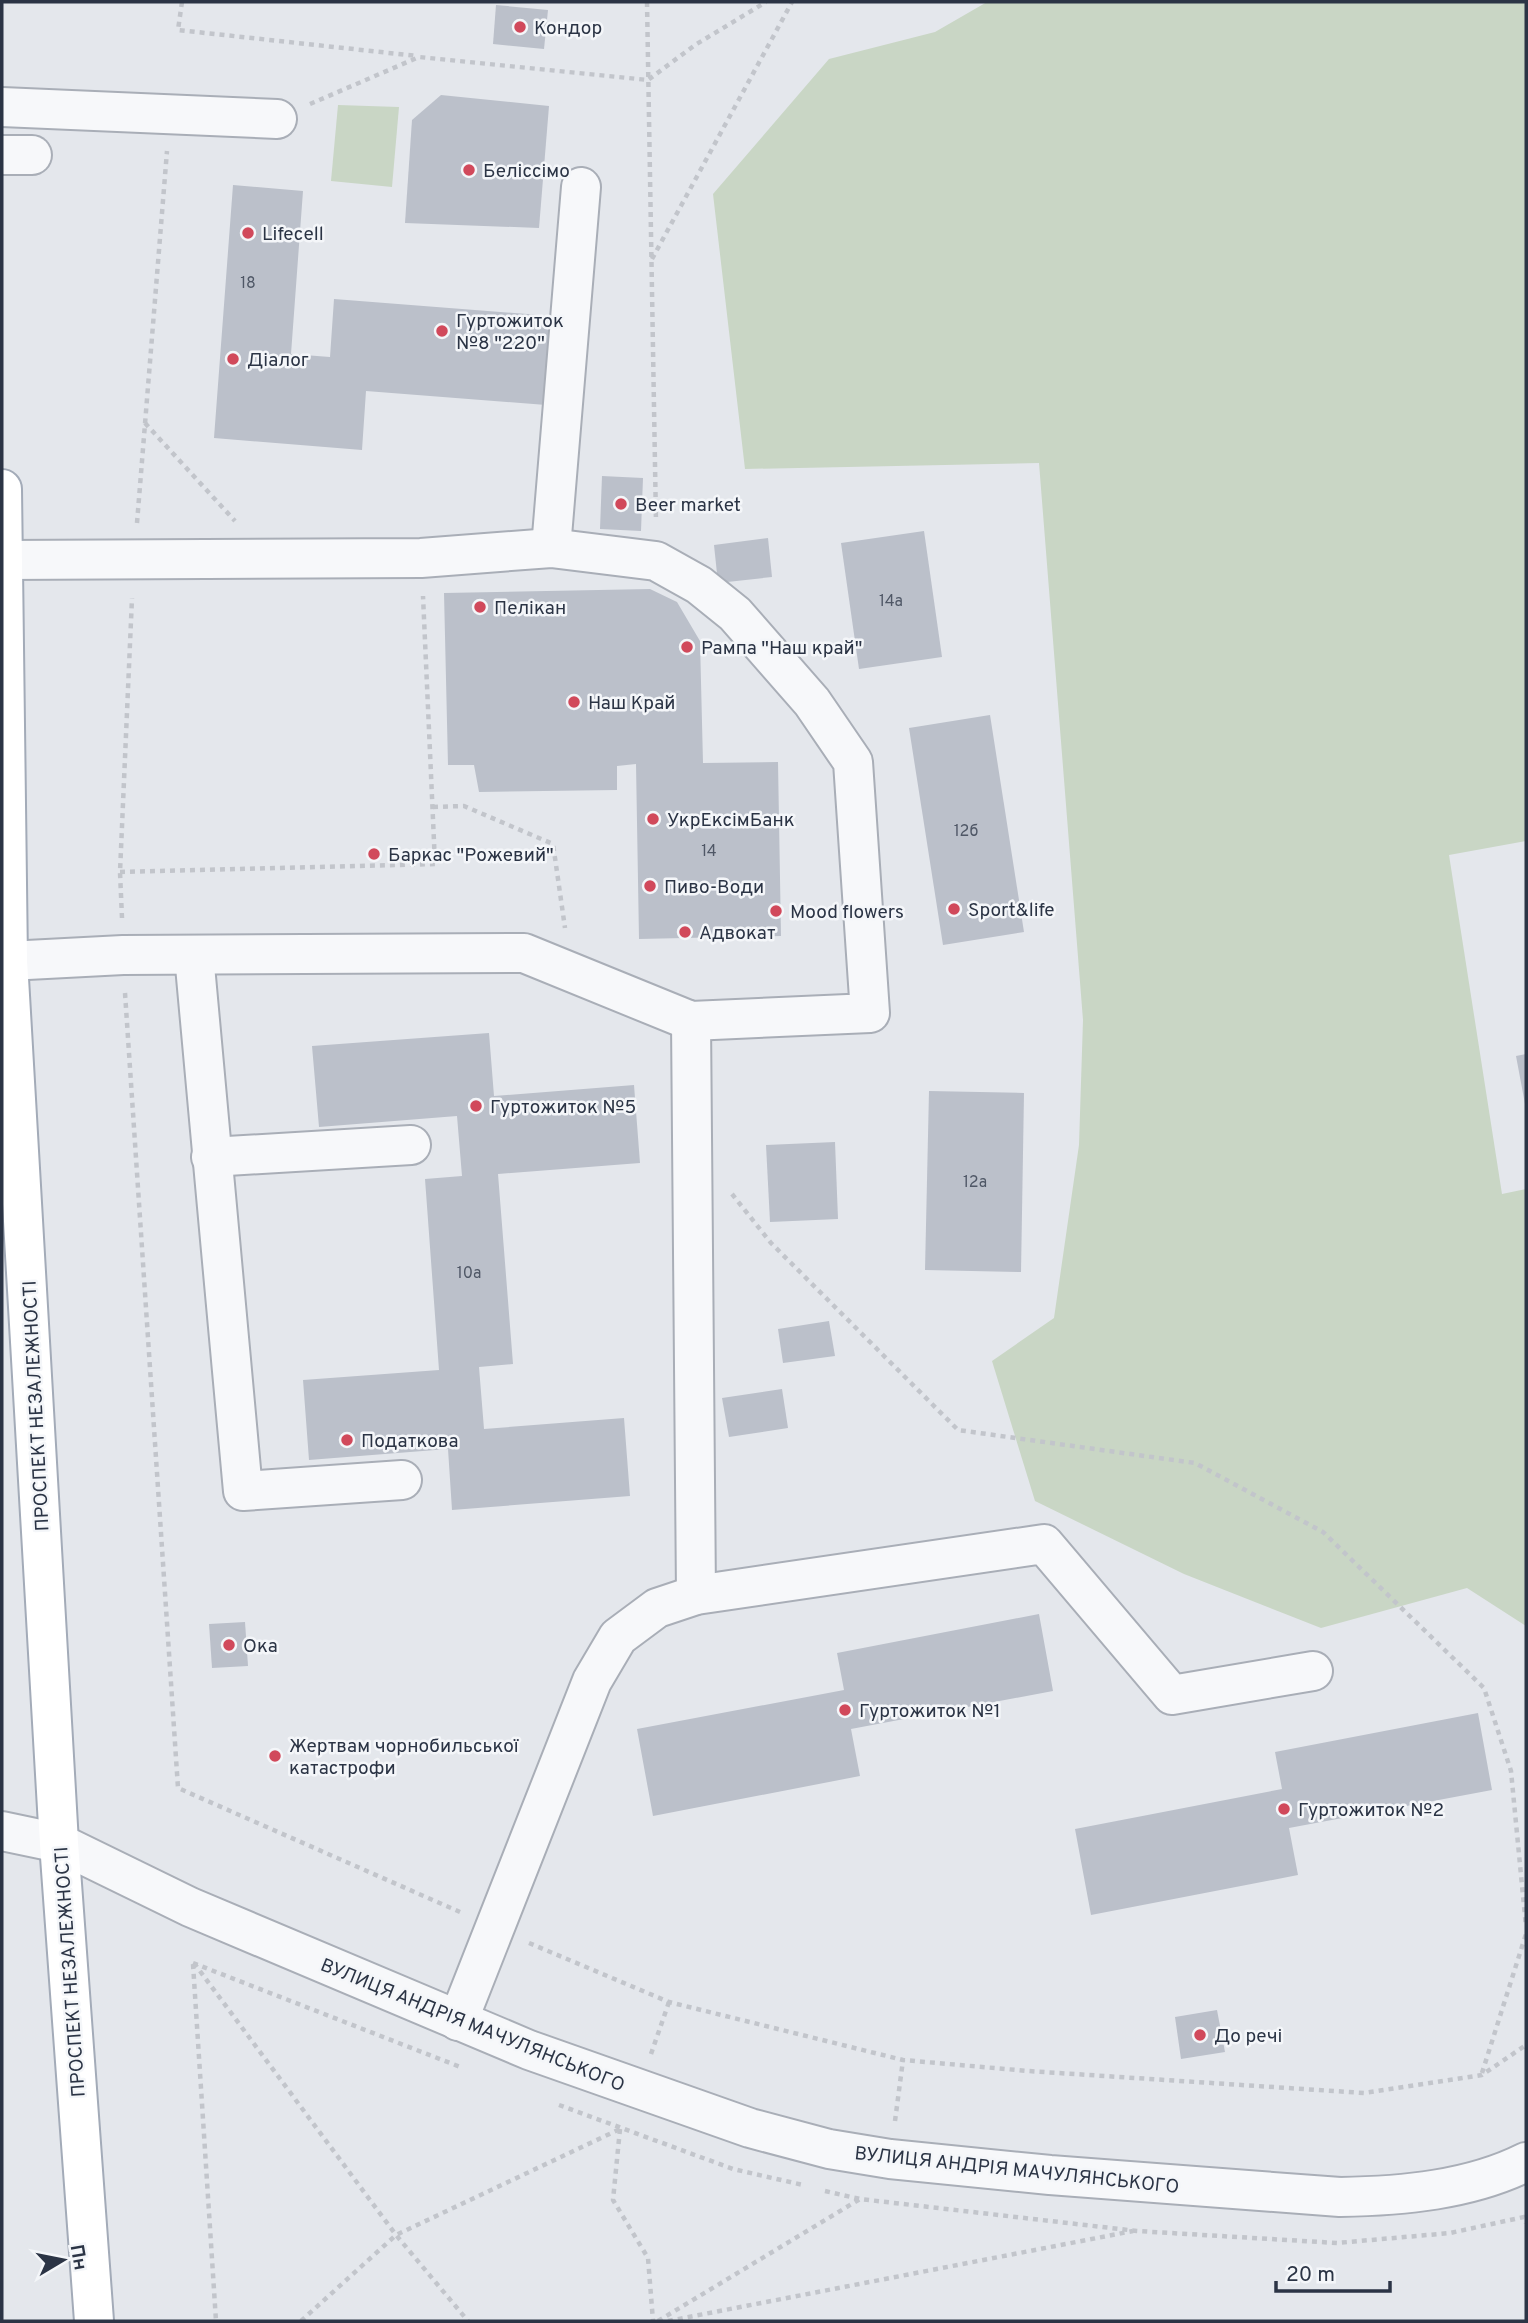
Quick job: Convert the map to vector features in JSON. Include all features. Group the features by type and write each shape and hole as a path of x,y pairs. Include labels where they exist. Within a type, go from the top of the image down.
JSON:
{"main road":[{"name":"ПРОСПЕКТ НЕЗАЛЕЖНОСТІ","path":"2,489 4,858 8,961 59,1843 94,2321"}],"street":[{"path":"2,107 277,119"},
{"path":"551,548 581,187"},
{"path":"4,560 421,558 551,548 656,561 699,584 735,614 813,702 853,762 870,1013 691,1021 524,953 122,955 8,961"},
{"path":"194,955 243,1491 402,1480"},
{"path":"691,1021 696,1595"},
{"path":"211,1157 411,1145"},
{"path":"458,2021 592,1681 618,1637 657,1608 696,1595 1044,1544 1172,1695 1313,1671"},
{"name":"ВУЛИЦЯ АНДРІЯ МАЧУЛЯНСЬКОГО","path":"2,1831 59,1843 190,1906 458,2021 638,2091 750,2128 829,2149 890,2159 1050,2175 1340,2197 1375,2196 1464,2184 1507,2172 1526,2162"}],"path":[{"path":"182,2 178,30 648,80 695,45 766,2"},
{"path":"647,2 656,561"},
{"path":"651,259 792,2"},
{"path":"277,119 419,57"},
{"path":"145,423 271,560"},
{"path":"120,872 435,864 421,558"},
{"path":"433,807 464,806 553,844 565,924 563,968"},
{"path":"692,1144 771,1243 958,1430 1195,1463 1323,1532 1484,1688 1511,1771 1526,1927"},
{"path":"178,1788 495,1929 669,2002 903,2060 1364,2093 1482,2075 1526,2045"},
{"path":"1482,2075 1526,1934"},
{"path":"216,2321 193,1963 396,2235 468,2321"},
{"path":"301,2321 396,2235 620,2129 613,2200 648,2258 655,2321 860,2199"},
{"path":"668,2321 1137,2231"}],"green space":[{"path":"987,2 1526,2 1526,841 1449,855 1502,1194 1526,1189 1526,1626 1467,1588 1321,1628 1184,1574 1035,1501 992,1361 1054,1318 1079,1145 1083,1020 1039,463 745,469 713,194 829,59 935,32"},
{"path":"338,105 399,107 392,187 331,181"}],"building":[{"name":"Кондор","path":"496,5 548,10 544,49 493,44"},
{"path":"441,95 549,106 539,228 405,223 412,120"},
{"name":"Гуртожиток №8 \"220\"","path":"233,185 303,191 291,354 330,357 334,299 553,316 546,405 366,391 362,450 214,438"},
{"name":"Beer market","path":"602,476 643,478 641,531 600,529"},
{"path":"924,531 942,657 859,669 841,543"},
{"path":"768,538 772,577 718,583 714,545"},
{"name":"Наш Край","path":"650,589 677,602 700,641 703,763 778,762 781,936 639,939 636,764 617,766 617,790 479,792 474,765 448,765 444,593"},
{"path":"990,715 1024,932 943,945 909,728"},
{"path":"489,1033 494,1096 634,1085 640,1163 498,1174 513,1364 479,1367 484,1429 624,1418 630,1496 452,1510 448,1449 309,1460 303,1380 439,1370 425,1179 462,1176 457,1116 319,1127 312,1046"},
{"path":"1526,1054 1526,1103 1525,1104 1516,1056"},
{"path":"929,1091 1024,1093 1021,1272 925,1270"},
{"path":"835,1142 838,1219 770,1222 766,1145"},
{"path":"829,1321 835,1356 783,1363 778,1329"},
{"path":"782,1389 788,1428 729,1437 722,1398"},
{"name":"Гуртожиток №1","path":"1039,1614 1053,1691 851,1729 860,1776 653,1816 637,1729 844,1690 837,1653"},
{"name":"Ока","path":"245,1622 248,1666 212,1668 209,1624"},
{"name":"Гуртожиток №2","path":"1478,1713 1492,1790 1289,1828 1298,1875 1091,1915 1075,1829 1282,1789 1275,1752"},
{"name":"До речі","path":"1217,2010 1225,2052 1181,2059 1175,2017"}],"place":[{"name":"Кондор","path":"520,27"},
{"name":"Беліссімо","path":"469,170"},
{"name":"Lifecell","path":"248,233"},
{"name":"Гуртожиток №8 \"220\"","path":"442,331"},
{"name":"Діалог","path":"233,359"},
{"name":"Beer market","path":"621,504"},
{"name":"Пелікан","path":"480,607"},
{"name":"Рампа \"Наш край\"","path":"687,647"},
{"name":"Наш Край","path":"574,702"},
{"name":"УкрЕксімБанк","path":"653,819"},
{"name":"Баркас \"Рожевий\"","path":"374,854"},
{"name":"Пиво-Води","path":"650,886"},
{"name":"Sport&life","path":"954,909"},
{"name":"Mood flowers","path":"776,911"},
{"name":"Адвокат","path":"685,932"},
{"name":"Гуртожиток №5","path":"476,1106"},
{"name":"Податкова","path":"347,1440"},
{"name":"Ока","path":"229,1645"},
{"name":"Гуртожиток №1","path":"845,1710"},
{"name":"Жертвам чорнобильської катастрофи","path":"275,1756"},
{"name":"Гуртожиток №2","path":"1284,1809"},
{"name":"До речі","path":"1200,2035"}]}
